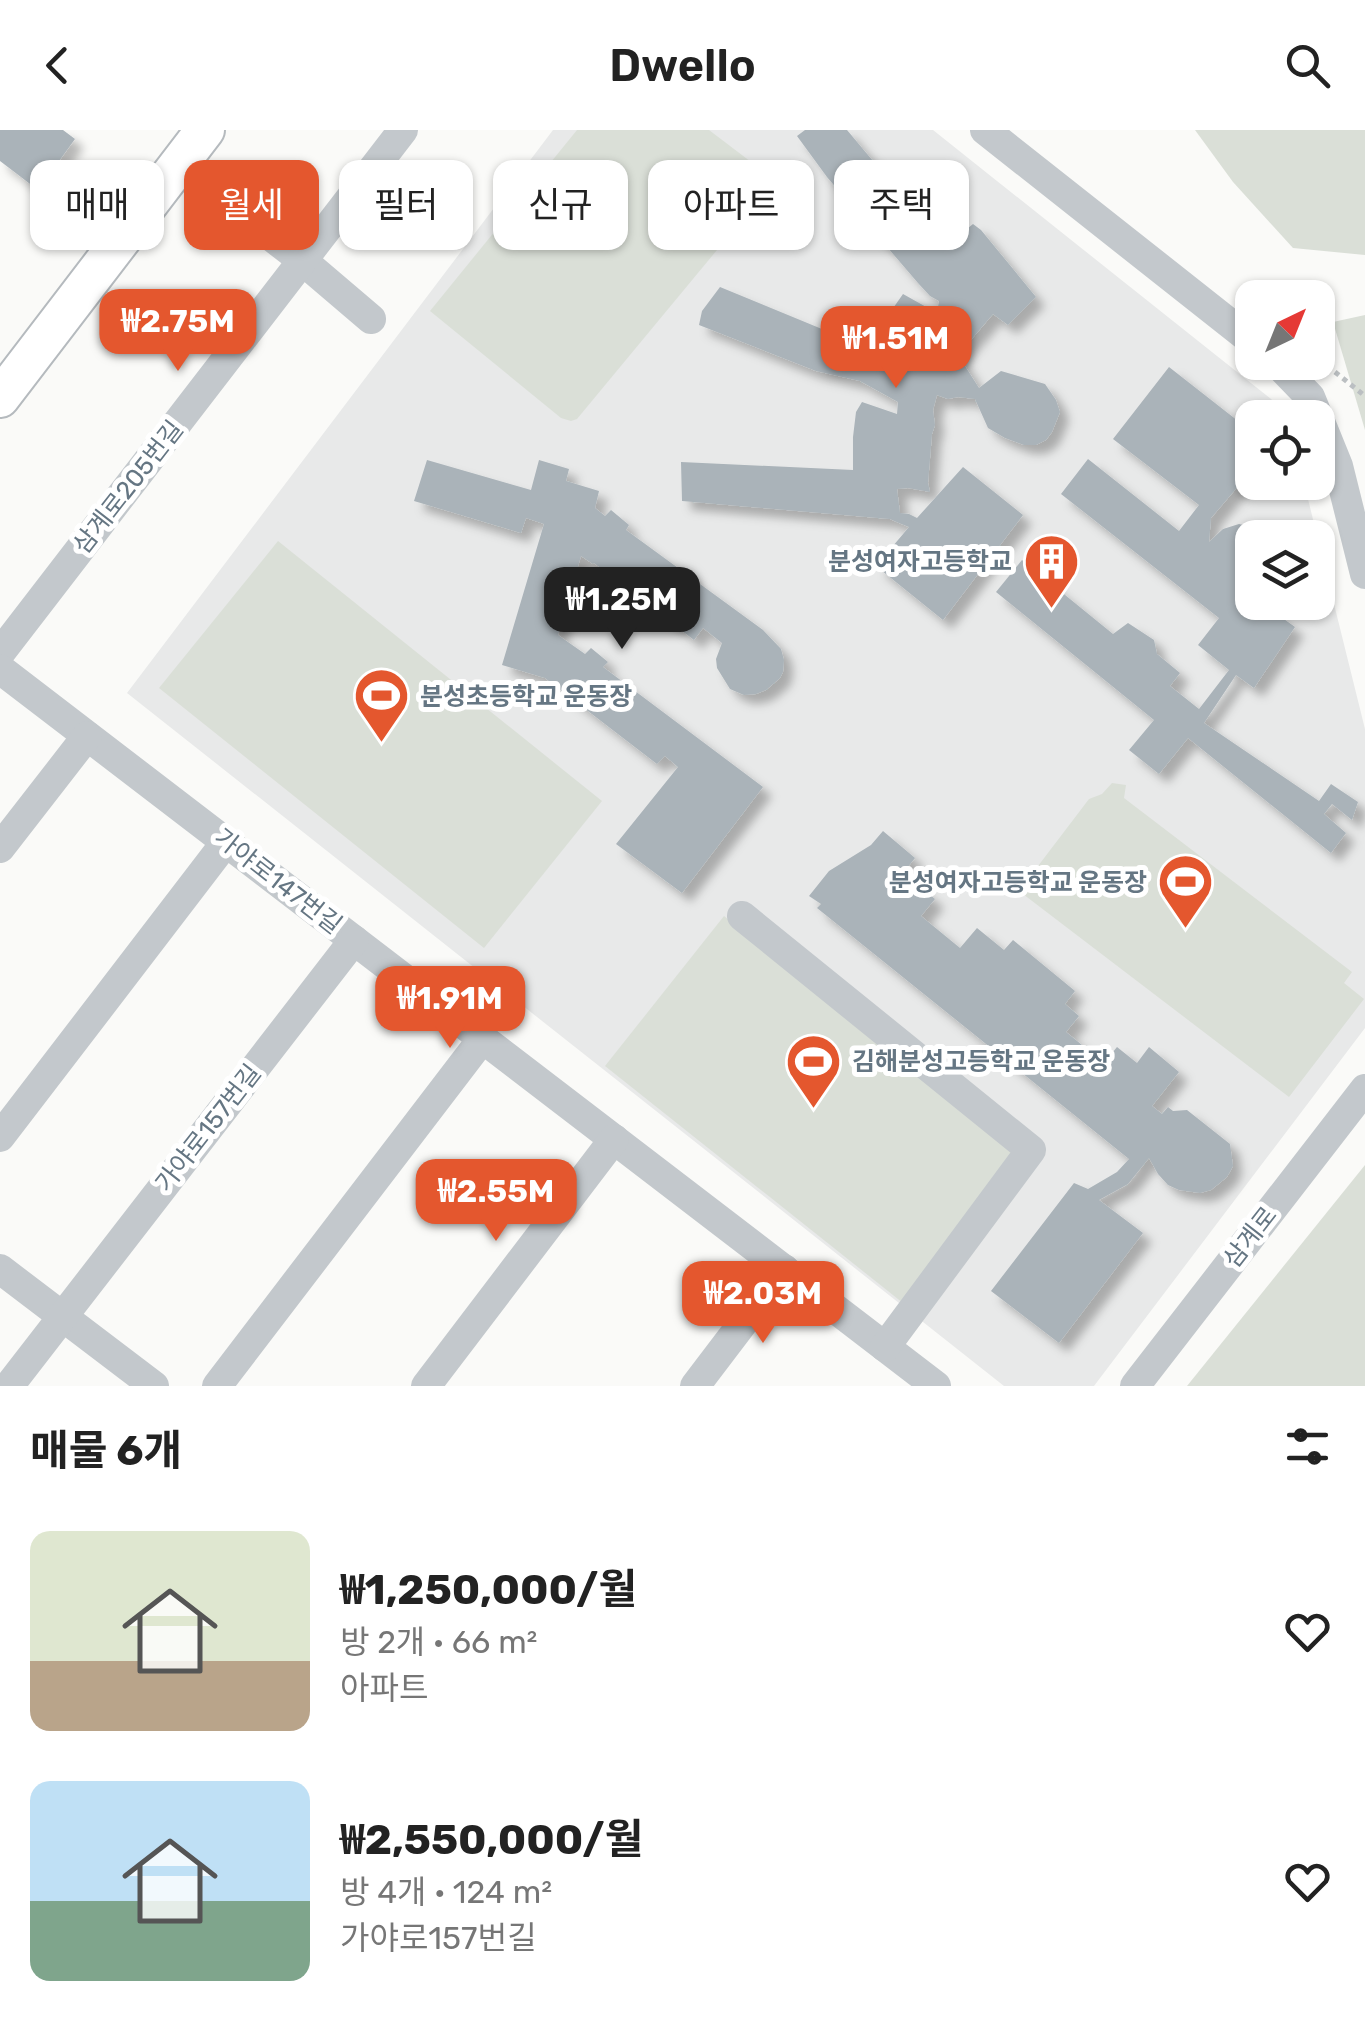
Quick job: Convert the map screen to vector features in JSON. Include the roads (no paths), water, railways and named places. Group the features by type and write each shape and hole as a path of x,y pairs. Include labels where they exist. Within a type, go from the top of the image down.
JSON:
{"main road":[{"path":"0,398 205,130"}],"street":[{"name":"삼계로205번길","path":"0,653 403,130"},
{"path":"985,130 1235,329"},
{"path":"179,165 371,319"},
{"path":"1293,380 1310,398 1338,466 1365,574"},
{"name":"가야로147번길","path":"0,669 936,1386"},
{"path":"0,848 87,736"},
{"path":"0,1137 226,842"},
{"path":"742,916 1032,1150 885,1347"},
{"name":"가야로157번길","path":"9,1386 354,940"},
{"path":"217,1386 482,1038"},
{"name":"삼계로","path":"1135,1386 1365,1088"},
{"path":"426,1386 614,1139"},
{"path":"0,1270 154,1386"},
{"path":"695,1386 784,1270"}],"place":[{"name":"분성여자고등학교","path":"1051,610"},
{"name":"분성초등학교 운동장","path":"381,745"},
{"name":"분성여자고등학교 운동장","path":"1186,931"},
{"name":"김해분성고등학교 운동장","path":"813,1110"}]}
